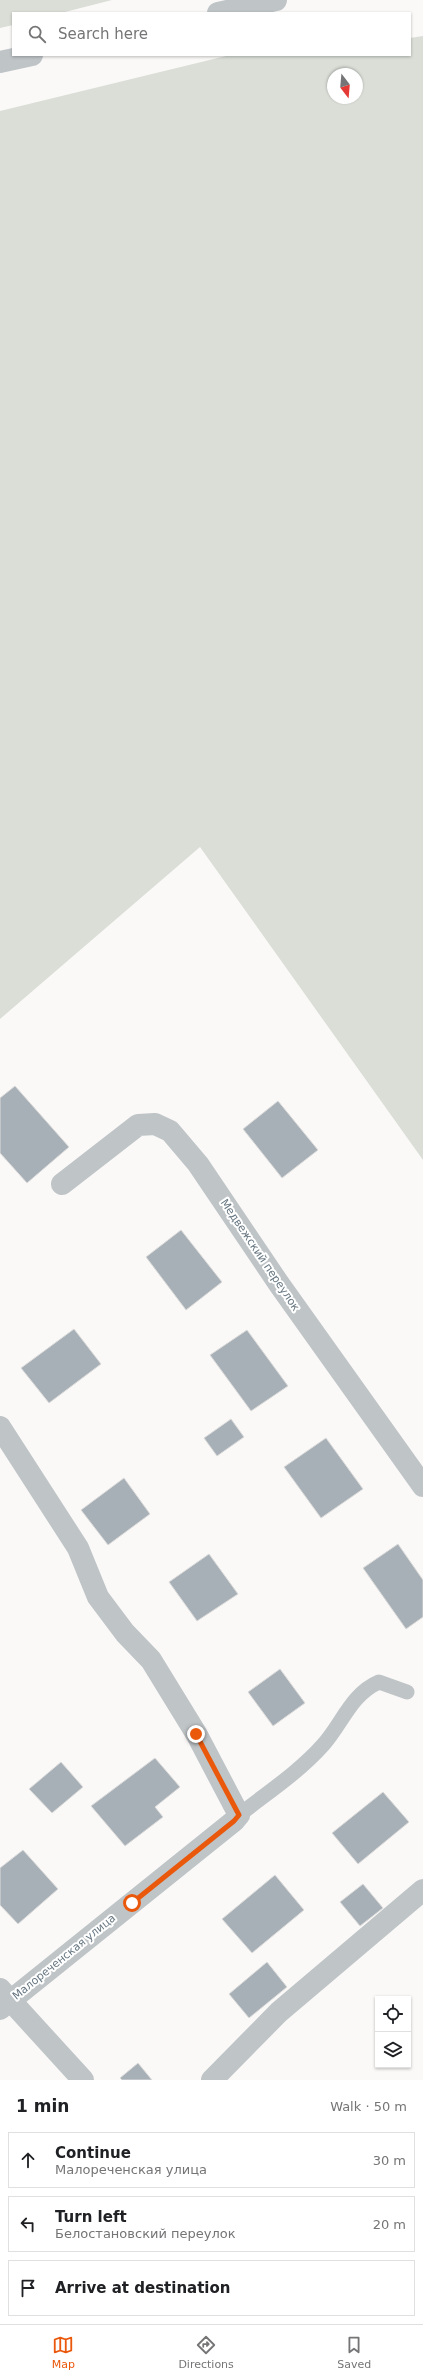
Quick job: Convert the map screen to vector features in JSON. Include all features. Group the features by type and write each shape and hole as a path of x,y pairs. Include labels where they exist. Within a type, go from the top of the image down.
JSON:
{"street":[{"path":"222,12 276,0"},
{"path":"0,62 27,56"},
{"name":"Медвежский переулок","path":"62,1184 138,1125 155,1124 170,1131 198,1164 279,1284 423,1486"},
{"path":"0,1427 78,1548 98,1597 125,1632 151,1660 184,1714 239,1815"},
{"name":"Малореченская улица","path":"4,1999 234,1821 239,1815"},
{"path":"212,2080 279,2012 423,1890"},
{"path":"4,1999 83,2080"}],"lane":[{"path":"239,1815 289,1776 324,1744 349,1707 372,1685 380,1682 407,1692"}],"shaded area":[{"path":"0,0 112,0 65,12 12,12 12,25 0,28"},
{"path":"423,36 423,1160 200,847 0,1019 0,111 226,56 411,56 411,38"}],"building":[{"path":"15,1086 69,1147 27,1183 0,1153 0,1098"},
{"path":"278,1101 318,1150 282,1178 243,1129"},
{"path":"181,1230 222,1282 186,1310 146,1257"},
{"path":"74,1329 101,1364 49,1403 21,1368"},
{"path":"247,1330 288,1386 251,1411 210,1355"},
{"path":"231,1419 244,1437 217,1456 204,1438"},
{"path":"326,1438 363,1489 321,1518 284,1467"},
{"path":"124,1478 150,1514 108,1545 81,1510"},
{"path":"398,1544 423,1580 423,1617 406,1629 363,1568"},
{"path":"209,1554 238,1594 197,1621 169,1582"},
{"path":"280,1669 305,1703 273,1726 248,1692"},
{"path":"155,1758 180,1787 155,1807 163,1817 125,1846 91,1806"},
{"path":"61,1762 83,1787 52,1813 29,1789"},
{"path":"383,1792 409,1822 358,1864 332,1833"},
{"path":"23,1850 58,1889 18,1924 0,1905 0,1868"},
{"path":"275,1875 304,1910 252,1953 222,1919"},
{"path":"363,1884 383,1908 360,1926 340,1902"},
{"path":"267,1962 287,1987 249,2018 229,1994"},
{"path":"138,2063 152,2080 122,2080 120,2078"}],"route":[{"path":"132,1903 234,1821 239,1815 196,1734"}]}
